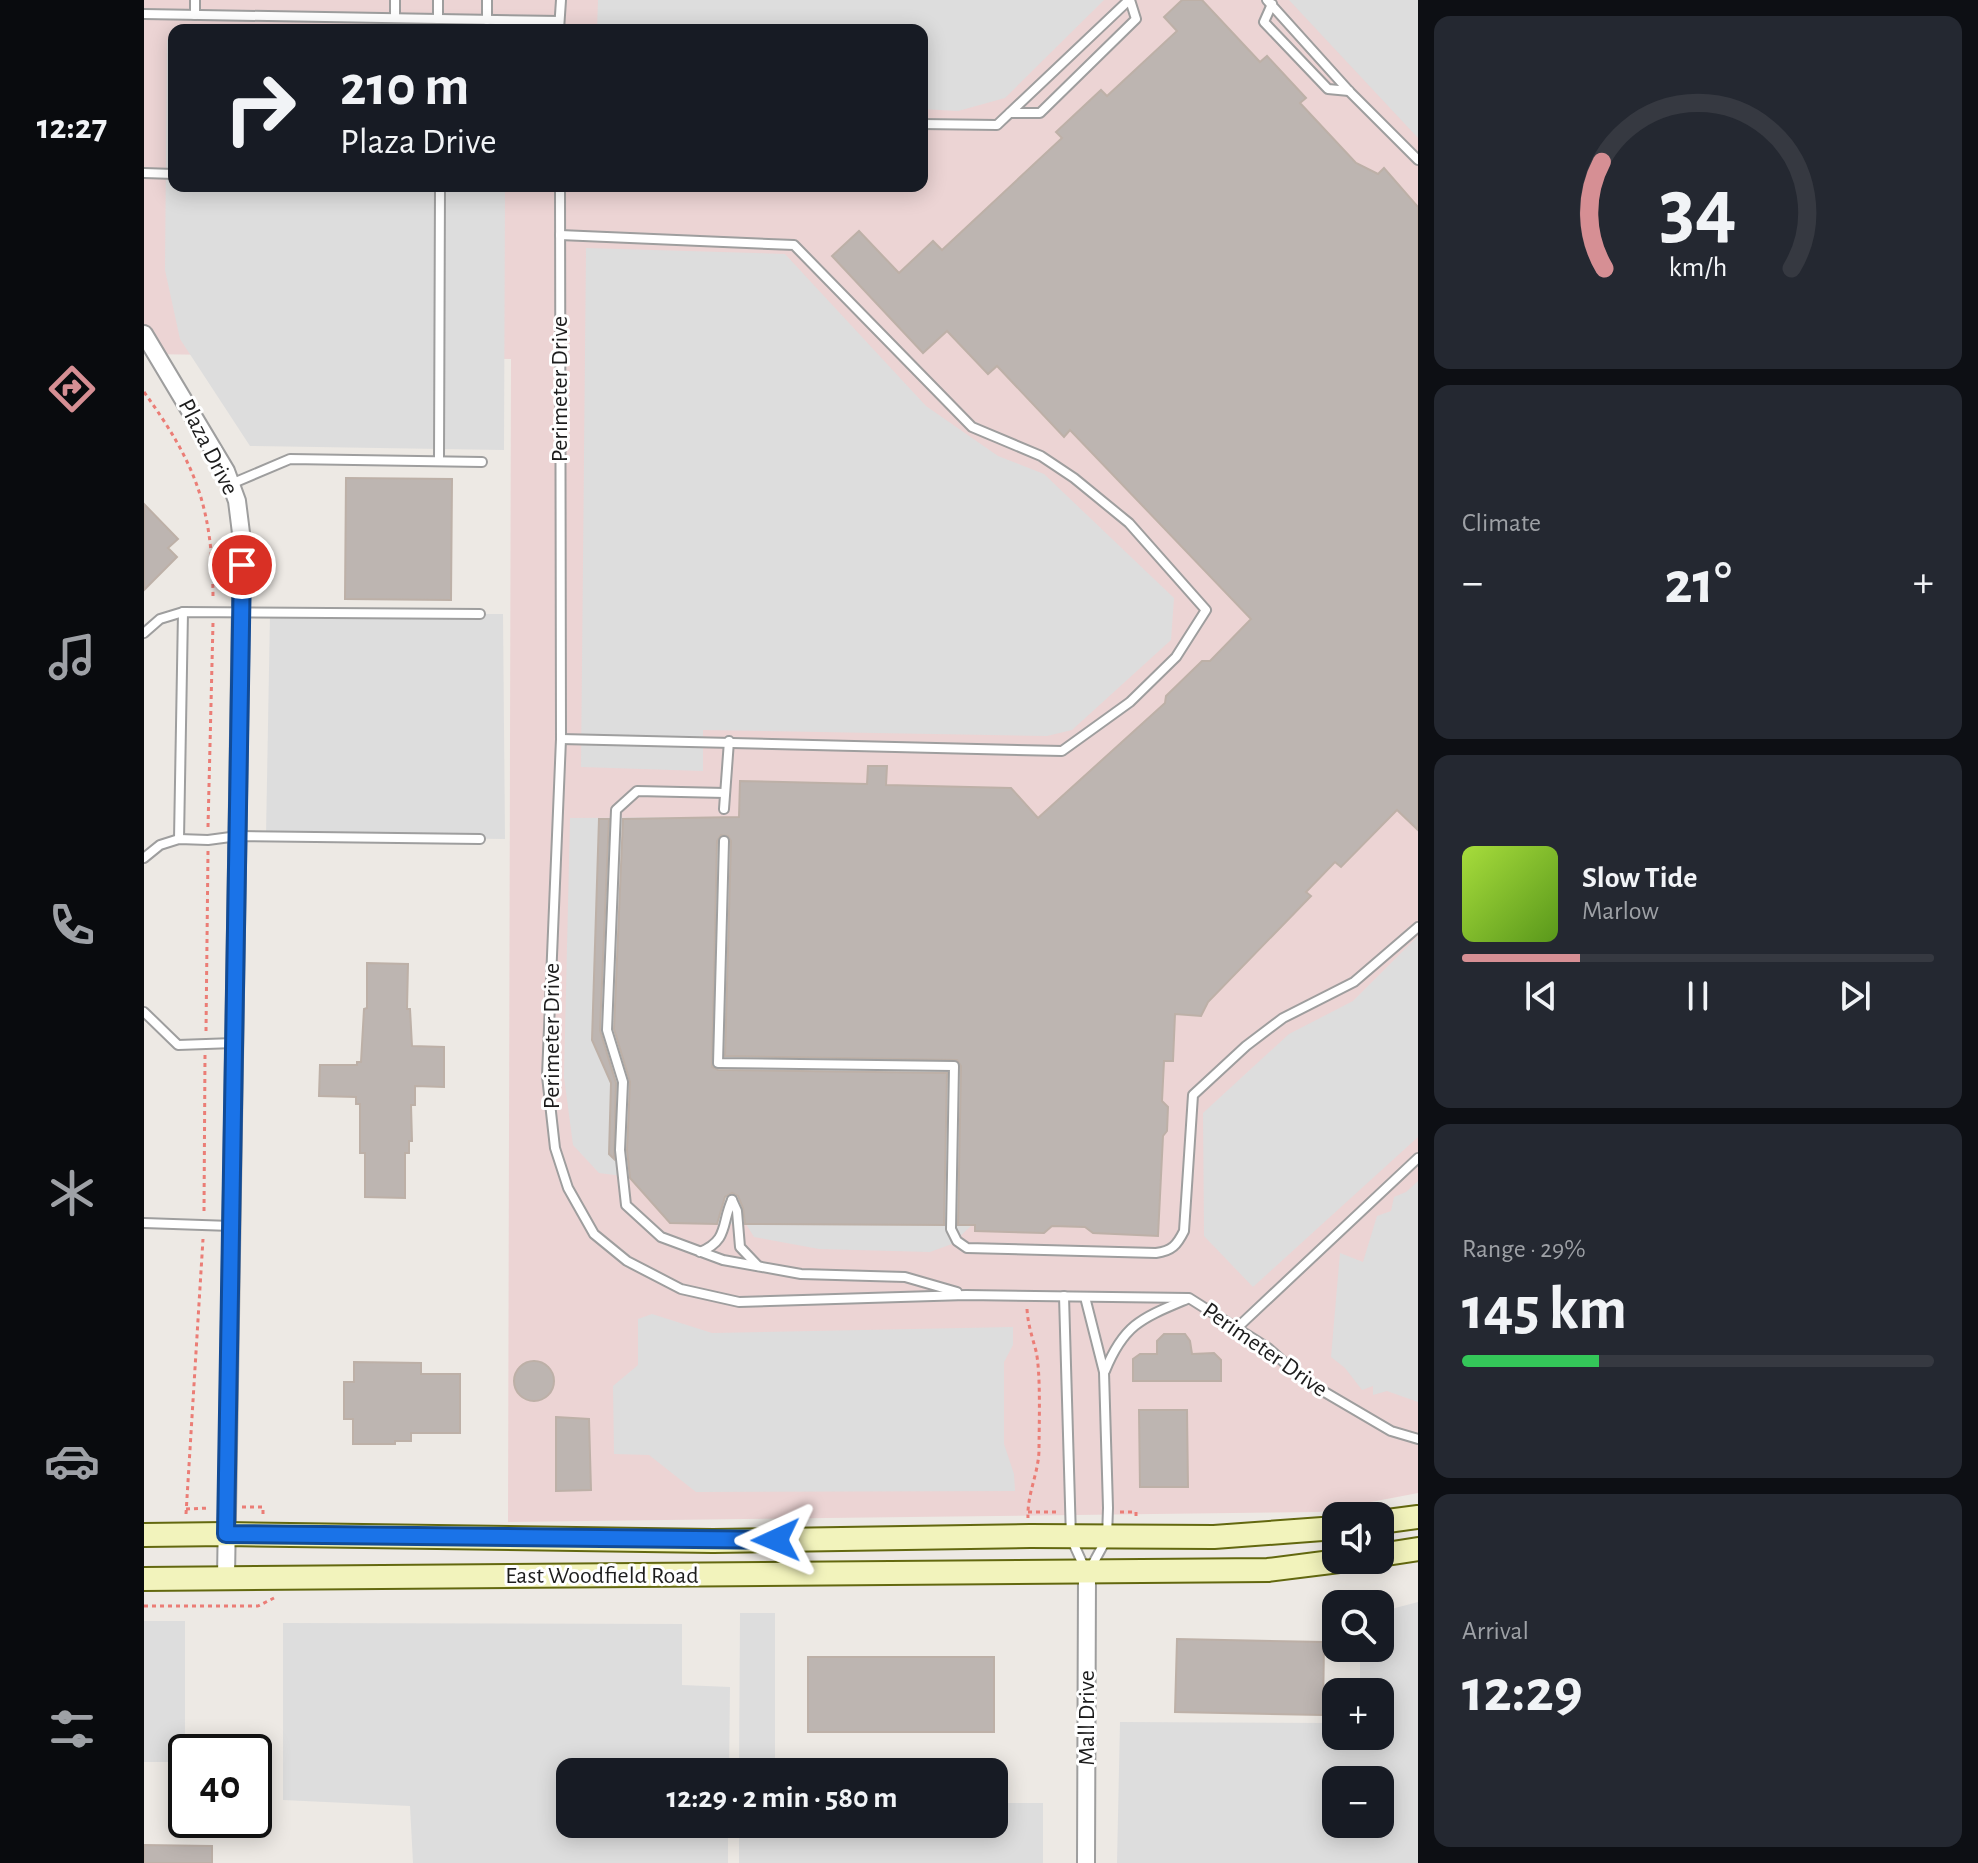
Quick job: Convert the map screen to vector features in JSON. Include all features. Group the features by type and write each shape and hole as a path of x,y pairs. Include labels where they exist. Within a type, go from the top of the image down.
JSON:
{"street":[{"name":"Plaza Drive","path":"144,334 205,434 231,484 237,501 242,541 226,1578"},
{"path":"1394,1520 1418,1517"},
{"name":"East Woodfield Road","path":"144,1535 713,1541 1030,1536 1107,1538 1254,1535 1322,1529"},
{"path":"1394,1553 1418,1549"},
{"name":"East Woodfield Road","path":"144,1579 1087,1573 1268,1570 1322,1563"},
{"name":"Mall Drive","path":"1086,1863 1087,1573"}],"lane":[{"path":"195,0 195,15"},
{"path":"395,0 395,18"},
{"path":"438,0 441,24"},
{"path":"487,0 487,20"},
{"path":"559,24 561,0"},
{"path":"928,124 997,125 1130,0 1136,19 1040,113 1010,113"},
{"path":"1270,2 1349,91 1418,160"},
{"path":"1270,2 1264,22 1328,89 1349,91"},
{"path":"144,14 487,20 545,24"},
{"path":"144,173 168,174"},
{"path":"439,460 440,192"},
{"name":"Perimeter Drive","path":"560,192 561,739 547,1076 555,1148 568,1188 594,1234 627,1261 681,1289 739,1302 966,1295 1189,1298 1268,1348 1304,1380 1391,1431 1418,1439"},
{"path":"560,235 794,245 972,427 1041,456 1074,478 1129,523 1206,610 1176,657 1130,702 1062,751 561,739"},
{"path":"231,484 290,459 482,462"},
{"path":"179,839 183,612"},
{"path":"144,633 160,619 183,612 480,614"},
{"path":"724,809 729,741"},
{"path":"725,793 637,791 616,810 607,1030 623,1082 620,1150 626,1205 661,1237 723,1260 801,1274 905,1277 966,1295"},
{"path":"144,858 160,845 179,839 208,840 238,836 480,839"},
{"path":"724,841 718,1063 954,1066 951,1229 957,1241 967,1248 1169,1251 1184,1231 1193,1095 1246,1046 1283,1018 1354,982 1418,927"},
{"path":"144,1012 178,1045 235,1043"},
{"path":"1238,1327 1418,1158"},
{"path":"700,1252 712,1247 723,1236 726,1212 732,1200 737,1211 740,1247 758,1266"},
{"path":"144,1223 231,1226"},
{"name":"Mall Drive","path":"1064,1296 1071,1538 1087,1573"},
{"path":"1085,1297 1104,1372 1107,1538"},
{"path":"1104,1372 1126,1331 1150,1315 1189,1298"},
{"name":"Mall Drive","path":"1087,1573 1107,1538"}],"path":[{"path":"144,392 173,432 190,463 209,526 213,589"},
{"path":"1027,1322 1037,1353 1039,1454 1037,1471 1028,1495 1028,1512"},
{"path":"144,1606 258,1606 276,1597"}],"shaded area":[{"path":"144,0 1418,0 1418,1493 1371,1502 1322,1502 1322,1511 1319,1512 508,1522 511,359 144,354"},
{"path":"598,0 1104,0 1005,98 958,111 928,109 928,24 597,24"},
{"path":"1289,0 1418,0 1418,138"},
{"path":"168,40 168,192 505,192 504,450 250,446 180,339 165,270"},
{"path":"586,248 785,254 926,406 998,456 1044,474 1174,598 1171,640 1072,730 1047,736 703,730 703,771 581,767"},
{"path":"270,614 503,614 505,839 266,836"},
{"path":"736,817 974,1047 972,1225 952,1244 930,1252 819,1249 754,1237 746,1224 670,1223 630,1177 599,1173 573,1145 564,1077 570,818"},
{"path":"1418,936 1418,1137 1253,1287 1204,1236 1203,1113 1289,1034 1353,1001"},
{"path":"1418,1181 1418,1402 1387,1391 1373,1395 1373,1386 1362,1390 1345,1368 1331,1357 1340,1253 1363,1262 1377,1216 1391,1211 1394,1197 1406,1192"},
{"path":"652,1314 712,1333 1013,1327 1013,1345 1004,1362 1004,1444 1014,1474 1015,1491 696,1492 649,1455 614,1454 613,1386 638,1365 638,1319"},
{"path":"1418,1602 1418,1863 1117,1863 1120,1722 1322,1723 1322,1750 1394,1750 1394,1678 1360,1678 1360,1662 1394,1662 1394,1608"},
{"path":"740,1613 775,1613 775,1758 739,1758"},
{"path":"144,1621 185,1621 185,1734 168,1734 168,1762 144,1762"},
{"path":"283,1623 682,1624 682,1685 730,1687 729,1758 556,1758 556,1838 728,1838 728,1863 413,1863 410,1806 283,1800"},
{"path":"1008,1803 1043,1803 1043,1863 739,1863 739,1838 1008,1838"}],"building":[{"path":"1182,0 1202,0 1260,62 1267,56 1306,98 1300,103 1356,163 1378,174 1384,168 1418,207 1418,830 1397,810 1341,867 1335,862 1306,892 1311,896 1208,1002 1201,1016 1175,1014 1173,1061 1164,1061 1162,1101 1168,1107 1167,1131 1163,1136 1158,1236 1093,1233 1085,1227 1052,1226 1044,1233 975,1231 975,1225 958,1225 961,1066 957,1060 725,1056 731,841 728,836 721,835 717,841 712,1067 718,1070 947,1073 944,1225 745,1224 738,1196 732,1193 725,1197 717,1224 670,1223 630,1178 627,1150 630,1082 614,1029 623,819 739,817 740,781 867,784 868,766 887,766 886,785 1011,788 1038,818 1165,703 1166,696 1202,661 1210,661 1251,619 1070,430 1064,437 997,366 988,374 947,331 923,353 832,256 859,231 899,273 933,241 942,250 1062,138 1056,132 1101,90 1107,96 1177,31 1164,17"},
{"path":"346,478 452,479 451,600 345,599"},
{"path":"144,504 178,539 168,548 177,557 144,590"},
{"path":"599,819 609,819 600,1030 616,1083 614,1159 609,1154 611,1083 592,1040"},
{"path":"367,963 408,964 407,1009 410,1009 412,1046 444,1047 444,1087 415,1086 415,1105 411,1105 412,1141 409,1141 409,1153 405,1153 405,1198 365,1197 365,1153 360,1153 360,1104 356,1104 356,1097 319,1096 320,1065 357,1065 361,1062 364,1009 367,1008"},
{"path":"1164,1334 1185,1334 1190,1341 1192,1354 1214,1353 1221,1360 1221,1381 1133,1381 1133,1359 1140,1354 1157,1354 1157,1341"},
{"path":"534,1361 548,1367 554,1381 548,1395 534,1401 520,1395 514,1381 520,1367"},
{"path":"354,1362 421,1363 421,1374 460,1374 460,1433 411,1433 411,1441 353,1444 353,1419 344,1419 344,1382 354,1382"},
{"path":"1139,1410 1187,1410 1188,1487 1140,1487"},
{"path":"556,1417 589,1419 591,1490 556,1491"},
{"path":"1177,1639 1322,1642 1322,1715 1175,1712"},
{"path":"808,1657 994,1657 994,1732 808,1732"},
{"path":"144,1845 212,1846 212,1863 144,1863"}],"route":[{"path":"242,565 226,1534 776,1540"}]}
